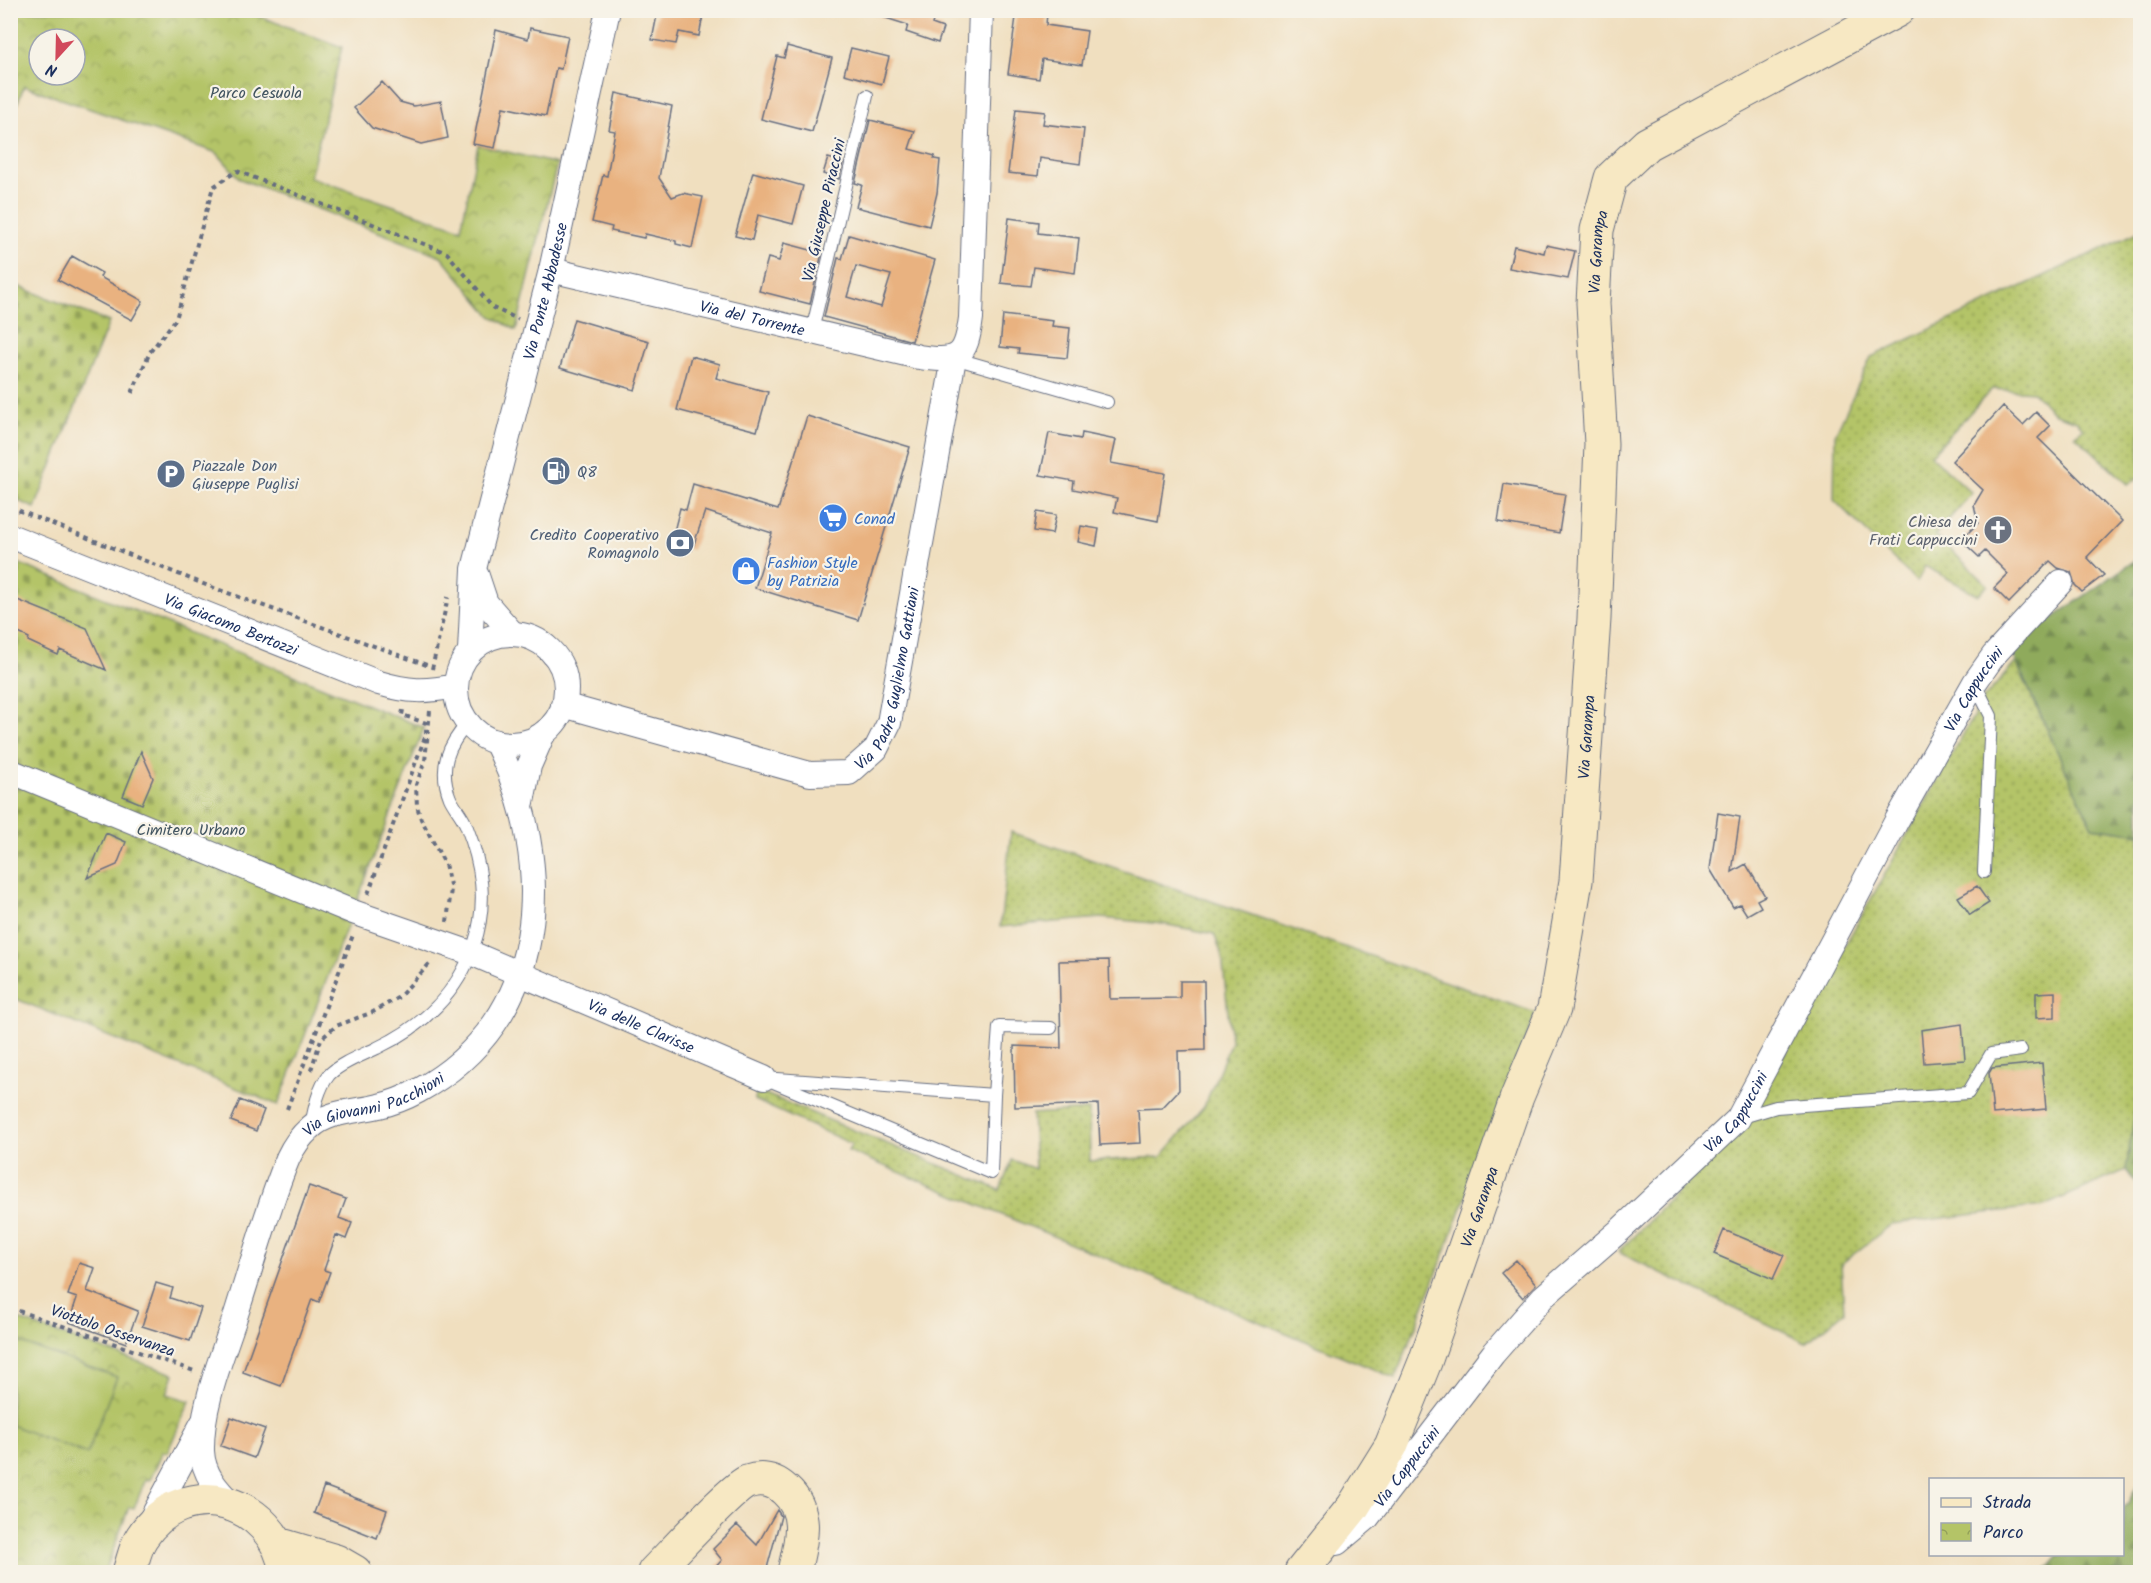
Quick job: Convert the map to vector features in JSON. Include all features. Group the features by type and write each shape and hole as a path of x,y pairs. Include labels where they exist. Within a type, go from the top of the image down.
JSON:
{"street":[{"name":"Via Ponte Abbadesse","path":"470,651 474,569 551,270 608,10"},
{"path":"954,358 963,352 968,342 971,318 981,10"},
{"name":"Via Garampa","path":"1305,1569 1353,1507 1391,1446 1425,1362 1517,1097 1554,1009 1576,881 1588,703 1601,444 1593,303 1598,230 1611,178 1647,144 1898,10"},
{"name":"Via del Torrente","path":"551,270 919,357 954,358"},
{"name":"Via Padre Guglielmo Gattiani","path":"563,705 810,774 849,773 876,749 889,723 954,358"},
{"name":"Via Giacomo Bertozzi","path":"10,536 356,675 407,692 427,692 456,686"},
{"path":"474,569 486,603 513,634"},
{"name":"Via Cappuccini","path":"1305,1569 1367,1518 1492,1354 1543,1297 1619,1231 1738,1119 1971,680 2061,582"},
{"path":"522,804 529,766 543,734 555,721 563,705 566,689 563,672 556,657 544,645 530,637 513,634 497,635 483,641 462,661 456,686 456,699 468,723 481,735 496,742 512,744 528,741 543,734"},
{"path":"496,742 522,804"},
{"name":"Via delle Clarisse","path":"10,771 356,914 471,953 764,1078"},
{"name":"Via Giovanni Pacchioni","path":"141,1538 204,1419 288,1157 296,1142 311,1126 333,1114 381,1106 416,1092 447,1074 468,1055 500,1019 520,975 532,927 534,896 522,804"},
{"name":"Via Giovanni Pacchioni","path":"204,1419 204,1467 221,1494 233,1505"},
{"path":"654,1572 740,1487 764,1479 776,1482 799,1506 801,1534 794,1572"},
{"path":"129,1572 141,1538 162,1515 174,1507 205,1499 233,1505 248,1512 261,1523 282,1558 336,1561 355,1572"}],"lane":[{"name":"Via Giuseppe Piraccini","path":"812,331 867,96"},
{"name":"Via del Torrente","path":"954,358 1107,402"},
{"path":"1971,680 1991,716 1984,872"},
{"path":"311,1126 314,1109 330,1074 393,1041 418,1024 451,992 471,953 483,904 482,879 465,823 450,799 444,768 447,754 468,723"},
{"path":"764,1078 991,1173 993,1095 999,1027 1051,1028"},
{"path":"1738,1119 1776,1107 1968,1093 1991,1054 2021,1050"},
{"path":"764,1078 993,1095"}],"path":[{"path":"10,15 16,10"},
{"path":"132,393 150,352 176,318 213,187 237,171 447,253 493,309 536,330"},
{"path":"10,507 206,585 433,667"},
{"path":"287,1109 356,914 426,734 426,723 402,715 412,659"},
{"name":"Viottolo Osservanza","path":"10,1308 197,1371"}],"green space":[{"name":"Parco Cesuola","path":"11,11 245,11 342,47 310,177 461,229 478,145 557,164 516,330 491,316 441,256 240,179 217,153 24,86 11,120"},
{"path":"2140,231 2140,477 2128,484 2075,435 2083,429 2077,421 2055,414 2033,392 1992,389 1931,455 1972,493 1935,535 1988,585 1978,595 1925,566 1917,582 1834,500 1835,435 1871,357"},
{"path":"10,283 109,322 35,508 11,498"},
{"path":"2140,557 2140,834 2092,827 2010,648"},
{"name":"Cimitero Urbano","path":"10,560 424,728 278,1105 11,997"},
{"path":"2016,662 2092,827 2140,834 2140,1078 2126,1170 2044,1206 1892,1224 1841,1264 1844,1312 1806,1343 1618,1252 1745,1124 1983,699"},
{"path":"1011,832 1536,1013 1395,1378 848,1151 852,1144 754,1100 758,1091 1000,1190 1012,1160 1035,1169 1032,1114 1089,1110 1090,1161 1161,1157 1204,1107 1231,1042 1222,955 1214,934 1163,924 1101,918 1000,927"},
{"path":"2140,1078 2140,1188 2126,1170"},
{"path":"11,1317 174,1374 167,1394 190,1401 167,1453 163,1451 150,1480 146,1479 134,1508 129,1507 105,1572 11,1572"},
{"path":"10,1339 117,1377 87,1454 11,1425"},
{"path":"2140,1480 2140,1572 2044,1572 2058,1556 2124,1556 2124,1505 2128,1503"}],"building":[{"path":"658,10 704,10 699,36 679,32 676,44 652,40"},
{"path":"874,10 937,10 932,24 943,28 938,43 906,32 908,25 873,14"},
{"path":"1017,10 1047,13 1046,25 1087,31 1082,65 1042,59 1039,79 1008,74"},
{"path":"530,28 568,36 561,69 556,68 546,116 503,107 495,148 473,144 496,30 528,39"},
{"path":"787,46 832,58 812,132 761,119 777,56 784,58"},
{"path":"851,48 889,57 882,84 844,74"},
{"path":"382,82 400,102 414,106 441,101 448,138 421,144 372,128 354,108"},
{"path":"616,93 672,106 659,178 672,197 683,193 703,197 692,248 676,244 676,241 645,234 644,238 611,231 612,227 592,222 603,175 607,176 615,131 609,130"},
{"path":"1016,109 1045,112 1043,124 1084,129 1080,164 1040,158 1038,176 1008,173"},
{"path":"870,120 915,131 909,149 935,156 934,159 940,160 937,193 929,226 856,207 862,185 855,183"},
{"path":"828,158 843,162 839,179 823,174"},
{"path":"753,172 803,186 793,224 758,215 752,240 735,236"},
{"path":"1009,218 1039,222 1038,233 1079,238 1075,273 1034,267 1031,286 1001,283"},
{"path":"849,235 935,260 912,341 824,317 838,258 842,259","holes":["856,266 891,275 881,307 847,297"]},
{"path":"784,243 822,253 810,304 759,291 768,258 779,261"},
{"path":"1546,245 1575,251 1568,279 1509,268 1514,246 1544,253"},
{"path":"72,256 102,273 100,277 143,301 132,320 58,280"},
{"path":"1003,315 1053,321 1052,326 1070,328 1067,358 1018,353 1019,349 1000,347"},
{"path":"574,319 649,341 635,390 560,368"},
{"path":"691,356 720,364 716,378 768,392 757,431 677,410"},
{"path":"2003,406 2023,425 2036,412 2050,426 2038,438 2122,521 2087,557 2104,575 2082,592 2075,585 2071,572 2058,568 2050,561 2009,603 1994,588 2008,574 1985,551 1979,557 1961,540 1978,523 1974,505 1983,490 1952,461"},
{"name":"Conad","path":"807,416 910,447 858,620 755,588 772,533 705,511 692,550 671,543 680,508 686,510 693,484 778,510"},
{"path":"1049,433 1081,439 1082,433 1116,440 1111,463 1165,473 1158,521 1114,512 1117,498 1073,489 1074,481 1040,475"},
{"path":"1504,484 1565,494 1559,533 1498,522"},
{"path":"1037,512 1056,515 1052,534 1034,531"},
{"path":"1081,526 1099,529 1096,546 1078,542"},
{"path":"10,597 87,628 106,670 60,650 58,655 28,641 29,638 10,629"},
{"path":"141,751 153,778 142,804 123,796"},
{"path":"1718,813 1740,817 1732,872 1746,864 1765,896 1757,900 1761,907 1747,915 1740,904 1733,907 1710,869"},
{"path":"106,833 126,842 117,865 87,878"},
{"path":"1977,886 1989,903 1970,915 1958,897"},
{"path":"1109,960 1110,999 1180,998 1180,981 1204,981 1205,1050 1178,1051 1179,1090 1162,1108 1138,1109 1140,1143 1100,1145 1098,1104 1015,1107 1014,1046 1061,1048 1059,961"},
{"path":"2055,992 2055,1017 2036,1018 2036,993"},
{"path":"1962,1024 1965,1060 1924,1063 1921,1030"},
{"path":"2042,1063 2046,1109 1993,1114 1989,1073 1992,1068"},
{"path":"240,1100 264,1110 256,1131 231,1121"},
{"path":"309,1186 346,1199 339,1218 352,1223 346,1239 336,1235 324,1270 330,1272 319,1302 312,1299 281,1386 243,1372"},
{"path":"1724,1230 1784,1255 1773,1279 1714,1254"},
{"path":"1516,1260 1536,1284 1523,1298 1501,1273"},
{"path":"79,1263 95,1268 87,1291 138,1311 126,1343 69,1322 77,1298 68,1295"},
{"path":"156,1283 173,1288 170,1298 201,1308 190,1341 142,1326"},
{"path":"231,1417 265,1429 254,1458 221,1446"},
{"path":"324,1486 387,1510 377,1538 314,1513"},
{"path":"777,1510 781,1516 766,1572 711,1572 722,1560 713,1549 737,1525 757,1545"}],"place":[{"name":"Q8","path":"556,471"},
{"name":"Piazzale Don Giuseppe Puglisi","path":"171,474"},
{"name":"Conad","path":"833,518"},
{"name":"Chiesa dei Frati Cappuccini","path":"1998,530"},
{"name":"Credito Cooperativo Romagnolo","path":"680,543"},
{"name":"Fashion Style by Patrizia","path":"746,571"}]}
